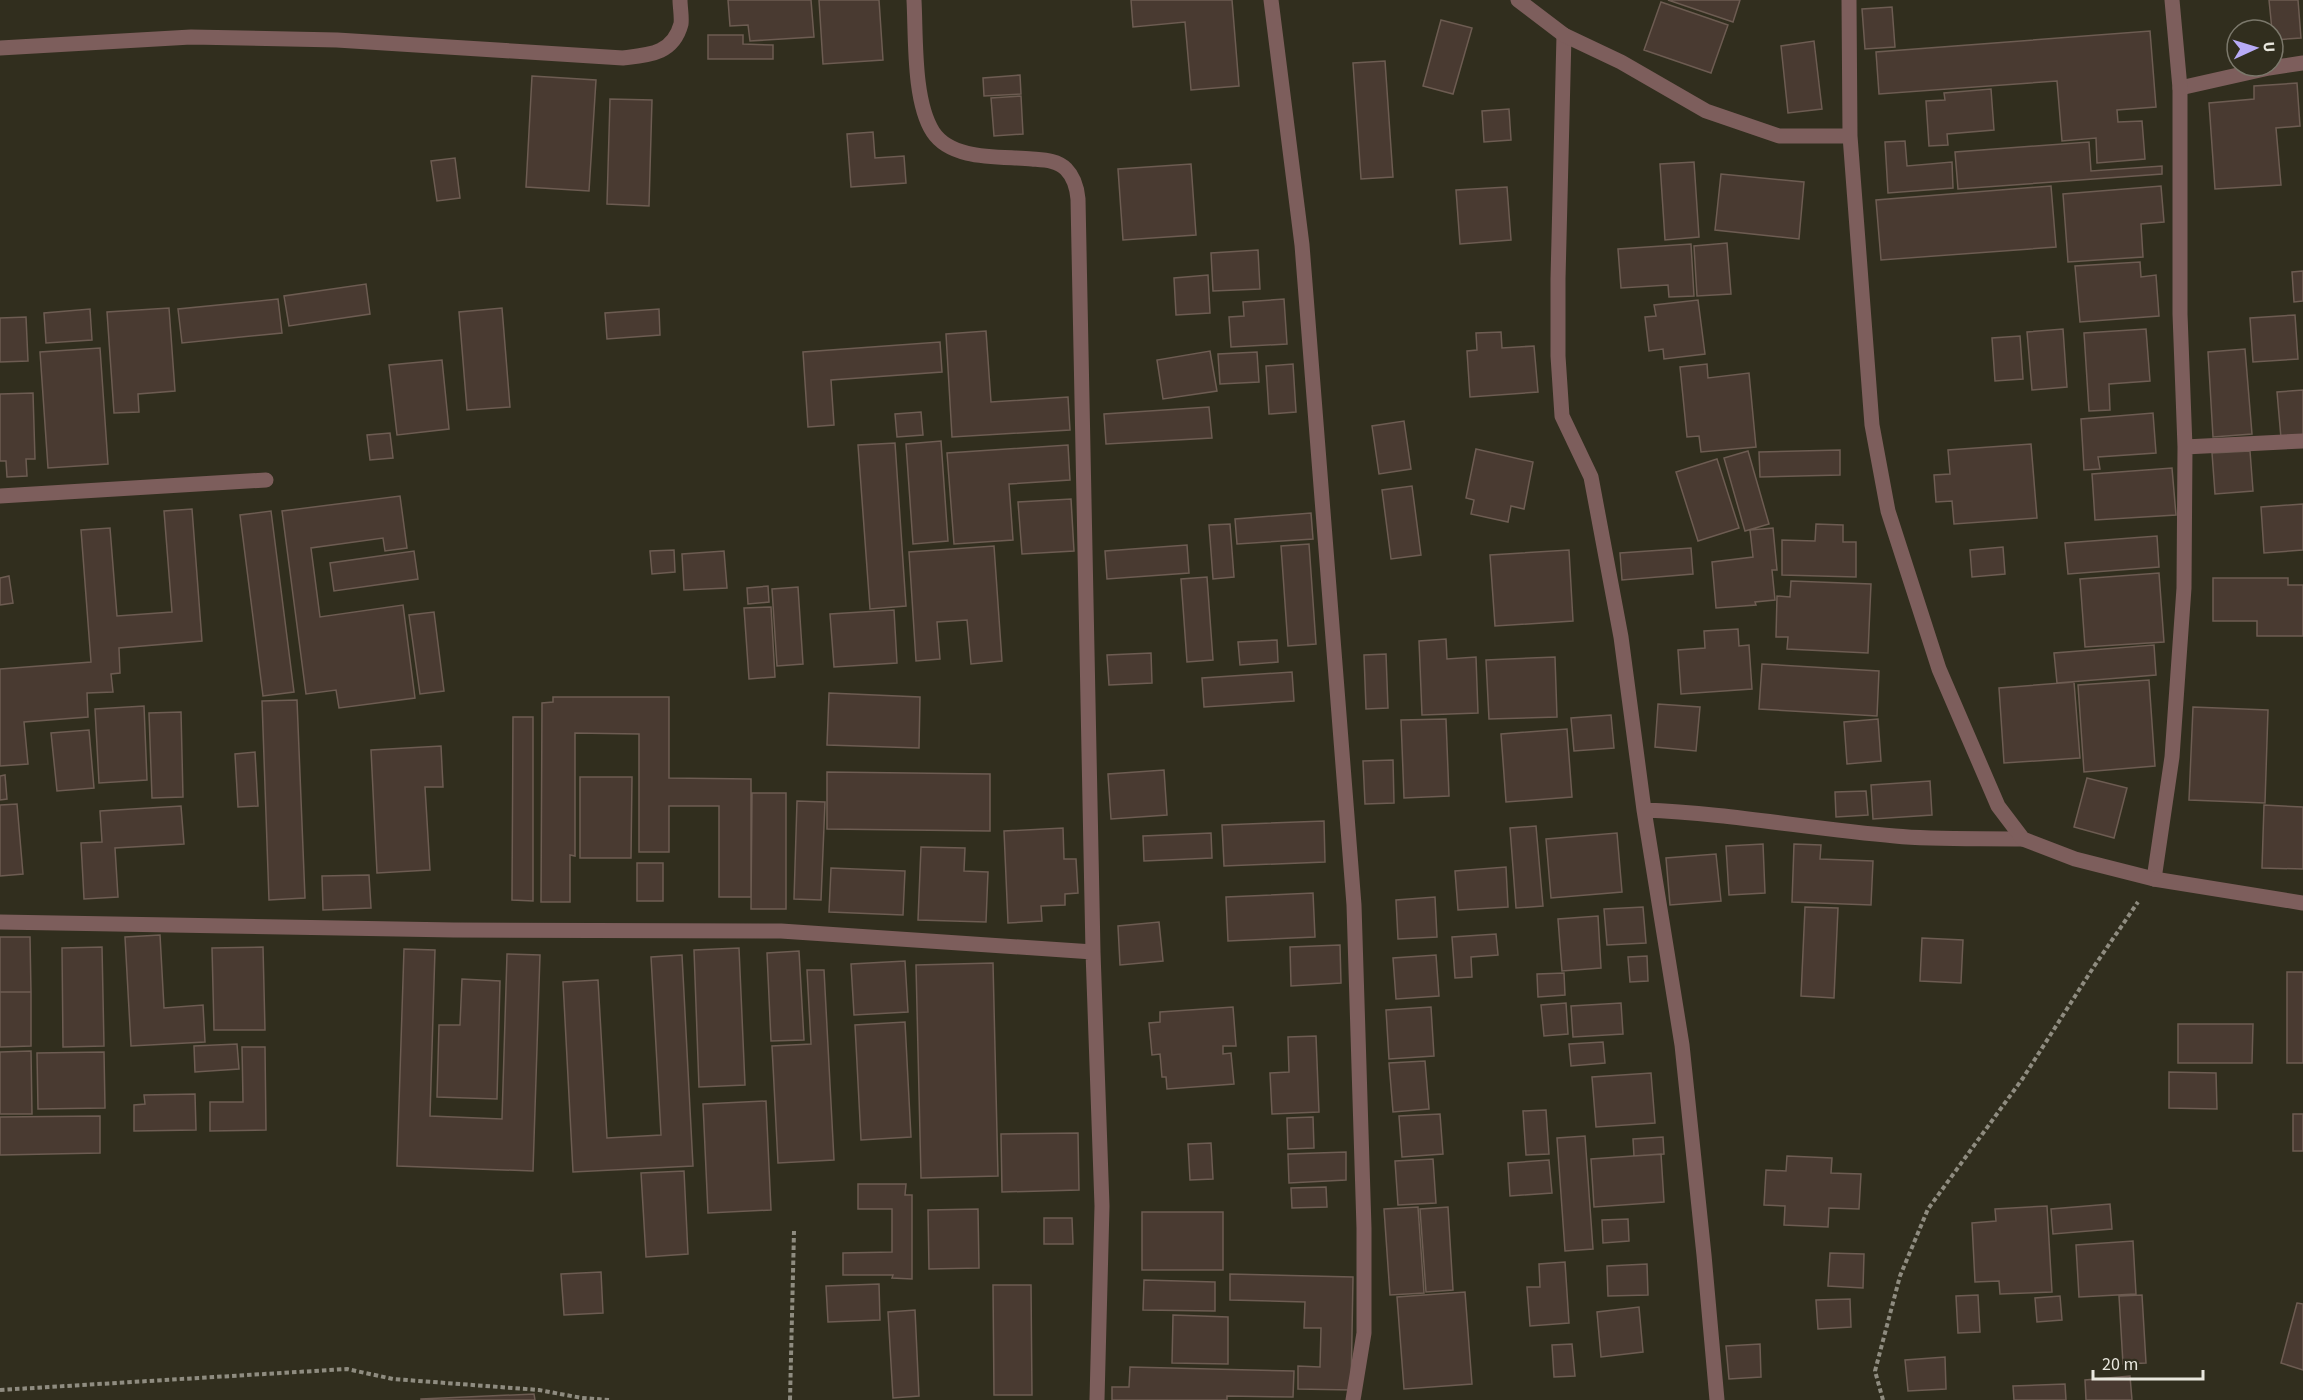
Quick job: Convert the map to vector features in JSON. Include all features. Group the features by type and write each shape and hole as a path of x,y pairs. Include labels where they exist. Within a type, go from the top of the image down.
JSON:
{"street":[{"path":"0,48 191,37 337,40 623,58 651,55 669,46 681,24 680,0"},
{"path":"914,0 920,97 933,131 942,142 962,152 1051,161 1065,168 1076,186 1078,199 1093,952 1102,1206 1097,1400"},
{"path":"1271,0 1302,244 1354,905 1364,1228 1364,1333 1353,1400"},
{"path":"1518,0 1564,35 1621,62 1706,111 1779,136 1850,136"},
{"path":"1849,0 1850,136 1872,425 1888,511 1939,669 1998,806 2023,840"},
{"path":"2154,879 2172,757 2184,588 2185,447 2180,314 2180,88 2172,0"},
{"path":"1564,35 1558,279 1558,356 1562,416 1591,477 1621,637 1644,810 1682,1045 1704,1255 1716,1400"},
{"path":"2180,88 2269,68 2303,63"},
{"path":"2185,447 2303,441"},
{"path":"0,496 266,480"},
{"path":"1644,810 1698,812 1771,823 1898,836 2023,840 2075,859 2154,879 2303,903"},
{"path":"0,922 454,930 781,931 1093,952"}],"path":[{"path":"1883,1400 1875,1371 1900,1276 1928,1209 2023,1078 2093,968 2154,879"},
{"path":"790,1400 794,1231"},
{"path":"0,1390 347,1369 393,1379 539,1390 582,1398 609,1400"}],"building":[{"path":"728,0 811,0 814,37 750,41 748,25 730,26"},
{"path":"819,0 879,0 883,60 823,64"},
{"path":"1131,0 1232,0 1239,86 1191,90 1185,22 1133,27"},
{"path":"1668,0 1740,0 1733,22"},
{"path":"2269,0 2298,0 2301,38 2285,39 2285,18 2271,18"},
{"path":"1661,2 1728,25 1711,73 1644,50"},
{"path":"1892,7 1895,47 1865,49 1862,9"},
{"path":"1441,20 1472,28 1453,94 1423,86"},
{"path":"2150,31 2156,107 2117,110 2118,122 2142,121 2145,159 2097,163 2096,138 2062,141 2057,81 1879,94 1876,52"},
{"path":"708,35 743,35 743,44 773,45 773,59 708,59"},
{"path":"1814,41 1822,109 1788,113 1781,46"},
{"path":"1385,61 1393,177 1361,179 1353,63"},
{"path":"1020,75 1021,94 984,96 983,78"},
{"path":"532,76 596,80 589,191 526,187"},
{"path":"2297,83 2300,126 2276,128 2281,185 2215,189 2209,103 2254,99 2254,86"},
{"path":"1991,89 1994,130 1947,134 1948,145 1929,146 1926,101 1945,100 1944,93"},
{"path":"1021,96 1023,134 994,136 991,98"},
{"path":"610,99 652,100 649,206 607,204"},
{"path":"1509,109 1511,140 1484,142 1482,111"},
{"path":"873,132 875,158 904,156 906,183 851,187 847,134"},
{"path":"1905,141 1907,166 1952,162 1953,188 1888,193 1885,142"},
{"path":"2089,142 2091,171 2162,166 2162,174 1958,189 1955,152"},
{"path":"455,158 460,198 437,201 431,161"},
{"path":"1694,162 1699,237 1665,240 1660,164"},
{"path":"1191,164 1196,235 1123,240 1118,169"},
{"path":"1721,174 1804,182 1799,239 1715,230"},
{"path":"2051,186 2056,247 1881,260 1876,200"},
{"path":"2161,186 2164,222 2141,224 2143,257 2068,262 2063,194"},
{"path":"1507,187 1511,240 1460,244 1456,190"},
{"path":"1727,243 1731,294 1697,296 1694,246"},
{"path":"1691,244 1694,296 1669,297 1668,285 1621,288 1618,249"},
{"path":"1258,250 1260,289 1213,291 1211,253"},
{"path":"2140,262 2141,277 2156,275 2159,316 2080,322 2075,266"},
{"path":"2303,271 2303,301 2294,302 2292,272"},
{"path":"1208,275 1210,313 1176,315 1174,278"},
{"path":"366,284 370,314 289,326 284,296"},
{"path":"278,299 282,333 182,343 178,309"},
{"path":"1284,299 1287,344 1231,347 1229,317 1244,316 1243,302"},
{"path":"1698,300 1705,354 1664,359 1663,349 1649,351 1645,317 1656,316 1654,305"},
{"path":"169,308 175,391 138,394 139,412 114,413 107,312"},
{"path":"502,308 510,407 467,410 459,312"},
{"path":"90,309 92,340 46,343 44,313"},
{"path":"659,309 660,335 607,339 605,313"},
{"path":"2295,315 2298,359 2253,362 2250,318"},
{"path":"26,317 28,361 0,362 0,318"},
{"path":"2063,329 2067,387 2032,390 2027,332"},
{"path":"2146,329 2150,381 2109,384 2110,410 2089,411 2084,333"},
{"path":"986,331 991,402 1068,397 1070,430 952,437 946,334"},
{"path":"1501,332 1502,348 1534,346 1538,392 1470,397 1467,351 1477,350 1476,333"},
{"path":"2020,336 2023,379 1995,381 1992,338"},
{"path":"940,342 942,372 831,380 834,425 808,427 803,352"},
{"path":"100,348 108,464 48,468 40,352"},
{"path":"2245,349 2252,434 2213,437 2208,352"},
{"path":"1210,351 1217,391 1163,399 1157,360"},
{"path":"1257,352 1259,382 1220,384 1218,354"},
{"path":"442,360 449,429 397,435 389,365"},
{"path":"1293,364 1296,412 1269,414 1266,366"},
{"path":"1707,364 1708,378 1749,373 1756,447 1701,452 1699,436 1687,437 1680,367"},
{"path":"2303,390 2303,436 2281,438 2277,392"},
{"path":"33,393 35,459 26,459 27,476 7,477 6,461 0,461 0,394"},
{"path":"1209,407 1212,438 1106,444 1104,414"},
{"path":"921,412 923,435 897,437 895,414"},
{"path":"2153,413 2156,453 2098,457 2100,469 2084,470 2081,419"},
{"path":"1404,421 1411,469 1379,474 1372,426"},
{"path":"390,433 393,458 370,460 367,435"},
{"path":"941,441 948,541 913,544 906,444"},
{"path":"895,443 906,606 870,609 858,445"},
{"path":"2031,444 2037,518 1954,524 1952,501 1936,502 1934,475 1950,474 1948,450"},
{"path":"1068,445 1070,480 1009,484 1013,540 954,544 947,453"},
{"path":"1476,449 1533,462 1524,509 1511,506 1508,522 1471,514 1474,500 1466,498"},
{"path":"1840,450 1840,475 1760,477 1759,452"},
{"path":"1748,451 1769,524 1745,531 1724,458"},
{"path":"2250,451 2253,491 2215,494 2212,453"},
{"path":"1717,459 1739,528 1698,541 1676,472"},
{"path":"2172,468 2176,515 2095,520 2092,474"},
{"path":"1412,486 1421,555 1391,559 1382,490"},
{"path":"400,496 407,548 385,551 383,538 311,548 320,617 403,605 415,698 339,708 336,690 306,694 282,511"},
{"path":"1071,499 1074,551 1022,554 1018,502"},
{"path":"2303,504 2303,550 2264,553 2261,507"},
{"path":"192,509 202,641 119,648 120,673 111,674 113,692 87,693 88,717 24,722 28,764 0,766 0,669 91,662 81,530 110,528 117,616 172,612 164,511"},
{"path":"271,511 294,692 263,696 240,515"},
{"path":"1311,513 1313,539 1237,544 1235,519"},
{"path":"1230,524 1234,577 1213,579 1209,525"},
{"path":"1816,524 1843,525 1843,542 1856,542 1856,577 1782,575 1782,540 1815,541"},
{"path":"1773,528 1777,570 1772,570 1775,600 1755,602 1756,605 1716,608 1712,562 1753,557 1750,530"},
{"path":"2157,536 2159,567 2068,574 2065,543"},
{"path":"1309,544 1316,644 1288,646 1281,546"},
{"path":"1187,545 1189,573 1107,579 1105,551"},
{"path":"994,546 1002,661 971,664 967,620 937,622 940,659 916,661 909,552"},
{"path":"2003,547 2005,574 1972,577 1970,550"},
{"path":"1691,548 1693,574 1622,580 1620,553"},
{"path":"674,550 675,572 652,574 650,551"},
{"path":"1569,550 1573,621 1495,626 1490,555"},
{"path":"414,551 418,579 334,591 330,563"},
{"path":"724,551 727,588 684,590 682,554"},
{"path":"2159,573 2164,642 2085,647 2080,579"},
{"path":"9,576 13,603 0,605 0,578"},
{"path":"1207,577 1213,660 1187,662 1181,579"},
{"path":"2213,578 2288,578 2288,585 2303,585 2303,636 2257,636 2257,621 2213,621"},
{"path":"1791,581 1871,584 1868,653 1787,649 1788,637 1776,637 1777,596 1790,597"},
{"path":"768,586 769,602 748,604 747,588"},
{"path":"798,587 803,664 777,666 772,589"},
{"path":"771,607 775,677 749,679 744,608"},
{"path":"894,610 897,663 834,667 830,614"},
{"path":"434,612 444,691 420,694 409,615"},
{"path":"1738,629 1739,646 1749,645 1752,689 1681,694 1678,650 1705,648 1704,631"},
{"path":"1446,639 1447,659 1476,657 1478,713 1422,715 1419,641"},
{"path":"1277,640 1278,662 1240,665 1238,642"},
{"path":"2154,645 2156,675 2057,683 2054,653"},
{"path":"1151,653 1152,683 1109,685 1107,655"},
{"path":"1386,654 1388,708 1366,709 1364,655"},
{"path":"1555,657 1557,717 1489,719 1486,660"},
{"path":"1762,664 1879,671 1877,716 1759,709"},
{"path":"1292,672 1294,701 1204,707 1202,678"},
{"path":"2149,680 2155,766 2084,772 2078,685"},
{"path":"2074,682 2080,758 2004,763 1999,688"},
{"path":"829,693 920,697 919,748 827,745"},
{"path":"553,697 669,697 669,778 751,779 751,897 719,897 719,806 669,806 669,852 639,852 639,734 575,733 575,856 570,855 570,902 541,902 542,703 553,702"},
{"path":"297,700 305,898 269,900 262,701"},
{"path":"1658,704 1700,707 1696,751 1655,747"},
{"path":"144,706 147,780 99,783 95,709"},
{"path":"2193,707 2268,710 2265,803 2189,800"},
{"path":"181,712 183,797 152,798 149,713"},
{"path":"1611,715 1614,748 1574,751 1571,718"},
{"path":"513,717 533,717 533,901 512,900"},
{"path":"1446,719 1449,796 1404,798 1401,720"},
{"path":"1878,719 1881,761 1847,764 1844,722"},
{"path":"1567,729 1572,797 1506,802 1501,734"},
{"path":"89,730 94,788 57,791 51,733"},
{"path":"441,746 443,787 425,787 430,870 377,873 371,750"},
{"path":"255,752 258,806 238,807 235,754"},
{"path":"1393,760 1394,803 1365,804 1363,761"},
{"path":"1164,770 1167,815 1111,819 1108,774"},
{"path":"827,772 990,774 990,831 827,829"},
{"path":"5,775 7,799 0,800 0,776"},
{"path":"580,777 632,777 631,858 580,858"},
{"path":"2087,778 2127,788 2114,838 2074,827"},
{"path":"1930,781 1932,815 1873,819 1871,785"},
{"path":"1866,791 1868,815 1836,817 1835,792"},
{"path":"752,793 786,793 786,909 751,909"},
{"path":"797,801 825,802 821,900 794,899"},
{"path":"17,804 23,874 0,876 0,805"},
{"path":"2264,805 2303,807 2303,869 2262,868"},
{"path":"181,806 184,844 115,848 118,897 84,899 81,843 102,842 100,811"},
{"path":"1324,821 1325,862 1224,866 1222,825"},
{"path":"1536,826 1543,906 1516,908 1510,828"},
{"path":"1063,828 1064,859 1076,859 1078,893 1065,894 1065,905 1041,906 1042,921 1008,923 1004,831"},
{"path":"1211,833 1212,858 1144,861 1143,836"},
{"path":"1617,833 1622,892 1551,898 1546,839"},
{"path":"1763,844 1765,893 1729,895 1726,846"},
{"path":"1794,844 1821,845 1820,859 1873,861 1871,905 1792,902"},
{"path":"921,847 965,848 964,871 988,872 986,922 918,920"},
{"path":"1716,854 1721,901 1670,905 1666,858"},
{"path":"637,863 663,863 663,901 637,901"},
{"path":"1506,867 1508,907 1458,910 1455,871"},
{"path":"831,868 905,871 903,915 829,912"},
{"path":"369,875 371,908 323,910 322,876"},
{"path":"1313,893 1315,937 1228,941 1226,897"},
{"path":"1435,897 1437,937 1398,939 1396,900"},
{"path":"1643,907 1646,943 1607,945 1604,909"},
{"path":"1805,907 1838,908 1834,998 1801,996"},
{"path":"1598,916 1601,968 1562,971 1558,919"},
{"path":"1159,922 1163,961 1120,965 1118,926"},
{"path":"1496,934 1498,955 1471,957 1472,977 1455,978 1452,937"},
{"path":"160,935 164,1008 203,1005 205,1042 131,1046 125,937"},
{"path":"0,937 30,937 31,992 0,992"},
{"path":"1922,938 1963,940 1961,983 1920,981"},
{"path":"1340,945 1341,983 1291,986 1290,947"},
{"path":"102,947 104,1046 63,1047 62,948"},
{"path":"263,947 265,1030 214,1030 212,948"},
{"path":"739,948 745,1085 699,1087 694,950"},
{"path":"404,949 435,950 430,1116 502,1119 507,954 540,955 533,1171 397,1166"},
{"path":"799,951 804,1040 771,1041 767,953"},
{"path":"682,955 693,1166 573,1172 563,982 598,980 607,1138 661,1135 651,957"},
{"path":"1436,955 1439,996 1396,999 1393,958"},
{"path":"1647,956 1648,981 1630,982 1628,957"},
{"path":"905,961 908,1012 854,1015 851,964"},
{"path":"993,963 998,1176 921,1178 916,965"},
{"path":"807,970 824,970 834,1160 778,1163 772,1046 811,1044"},
{"path":"2287,972 2303,972 2303,1063 2287,1063"},
{"path":"1564,973 1565,995 1538,997 1537,974"},
{"path":"462,979 500,981 497,1099 437,1097 439,1025 460,1025"},
{"path":"0,992 31,992 31,1046 0,1047"},
{"path":"1566,1003 1568,1034 1544,1036 1541,1005"},
{"path":"1621,1003 1623,1034 1573,1037 1571,1006"},
{"path":"1233,1007 1236,1046 1223,1046 1223,1054 1231,1053 1234,1084 1167,1089 1166,1077 1162,1077 1160,1054 1152,1055 1149,1023 1160,1022 1160,1012"},
{"path":"1431,1007 1434,1056 1389,1059 1386,1010"},
{"path":"905,1022 911,1137 861,1140 855,1025"},
{"path":"2178,1024 2253,1024 2252,1063 2178,1063"},
{"path":"1316,1036 1319,1112 1272,1114 1270,1073 1289,1072 1288,1037"},
{"path":"1603,1042 1605,1063 1571,1066 1569,1044"},
{"path":"237,1044 239,1069 195,1072 194,1046"},
{"path":"242,1047 265,1047 266,1130 210,1131 210,1102 243,1102"},
{"path":"31,1051 32,1114 0,1114 0,1052"},
{"path":"104,1052 105,1108 38,1109 37,1053"},
{"path":"1425,1061 1429,1109 1393,1112 1389,1063"},
{"path":"2169,1072 2216,1073 2217,1109 2169,1108"},
{"path":"1651,1073 1655,1123 1596,1127 1592,1077"},
{"path":"195,1094 196,1130 134,1131 134,1105 145,1104 144,1095"},
{"path":"766,1101 771,1210 708,1213 703,1104"},
{"path":"1546,1110 1549,1154 1526,1155 1523,1111"},
{"path":"1440,1114 1443,1154 1402,1157 1399,1116"},
{"path":"2293,1114 2303,1114 2303,1151 2293,1151"},
{"path":"100,1116 100,1153 0,1155 0,1117"},
{"path":"1313,1117 1314,1148 1288,1149 1287,1118"},
{"path":"1078,1133 1079,1190 1002,1192 1001,1134"},
{"path":"1585,1136 1593,1249 1565,1251 1557,1138"},
{"path":"1663,1137 1664,1154 1634,1156 1633,1139"},
{"path":"1211,1143 1213,1179 1190,1180 1188,1144"},
{"path":"1346,1152 1346,1180 1289,1183 1288,1154"},
{"path":"1661,1154 1664,1202 1594,1207 1591,1159"},
{"path":"1787,1156 1832,1158 1831,1173 1861,1174 1859,1209 1829,1208 1828,1227 1784,1225 1785,1206 1764,1205 1766,1170 1786,1171"},
{"path":"1433,1159 1436,1203 1398,1205 1395,1161"},
{"path":"1549,1160 1552,1193 1510,1196 1508,1163"},
{"path":"684,1171 688,1254 646,1257 641,1173"},
{"path":"858,1184 906,1184 905,1195 912,1195 912,1279 892,1278 893,1275 843,1275 843,1253 892,1252 892,1209 858,1209"},
{"path":"1326,1187 1327,1207 1292,1208 1291,1188"},
{"path":"2110,1204 2112,1229 2053,1234 2051,1209"},
{"path":"2047,1206 2052,1292 2000,1294 1999,1281 1975,1282 1972,1223 1996,1221 1995,1209"},
{"path":"1418,1207 1424,1293 1390,1295 1384,1209"},
{"path":"1448,1207 1453,1290 1426,1292 1420,1209"},
{"path":"978,1209 979,1268 929,1269 928,1210"},
{"path":"1142,1212 1223,1212 1223,1270 1142,1270"},
{"path":"1044,1218 1072,1218 1073,1244 1044,1244"},
{"path":"1628,1219 1629,1241 1603,1243 1602,1220"},
{"path":"2133,1241 2136,1294 2079,1297 2076,1245"},
{"path":"1830,1253 1864,1254 1863,1288 1828,1286"},
{"path":"1565,1262 1569,1323 1530,1326 1527,1287 1540,1287 1539,1264"},
{"path":"1647,1264 1648,1295 1608,1296 1607,1266"},
{"path":"601,1272 603,1313 564,1315 561,1274"},
{"path":"1230,1274 1353,1277 1351,1390 1298,1389 1298,1366 1320,1367 1321,1328 1304,1328 1305,1302 1230,1300"},
{"path":"1144,1280 1215,1282 1215,1311 1143,1310"},
{"path":"879,1284 880,1320 828,1322 826,1286"},
{"path":"993,1285 1031,1285 1032,1395 994,1395"},
{"path":"1465,1292 1472,1384 1404,1389 1397,1297"},
{"path":"1978,1295 1980,1332 1958,1333 1956,1296"},
{"path":"2142,1295 2146,1363 2123,1364 2119,1296"},
{"path":"2060,1296 2062,1320 2037,1322 2035,1298"},
{"path":"1850,1299 1851,1327 1818,1329 1816,1300"},
{"path":"2297,1303 2303,1304 2303,1370 2281,1363"},
{"path":"1639,1307 1643,1352 1601,1357 1597,1312"},
{"path":"915,1310 919,1396 893,1398 888,1312"},
{"path":"1173,1315 1228,1317 1228,1364 1172,1363"},
{"path":"1572,1344 1575,1376 1554,1377 1552,1345"},
{"path":"1760,1344 1761,1377 1729,1379 1726,1346"},
{"path":"1945,1357 1946,1389 1908,1391 1905,1360"},
{"path":"1130,1367 1294,1371 1293,1397 1227,1396 1227,1400 1112,1400 1112,1387 1129,1387"},
{"path":"2130,1376 2132,1400 2086,1400 2085,1380"},
{"path":"2065,1384 2066,1400 2014,1400 2013,1386"},
{"path":"534,1394 535,1400 421,1400 421,1399"}]}
